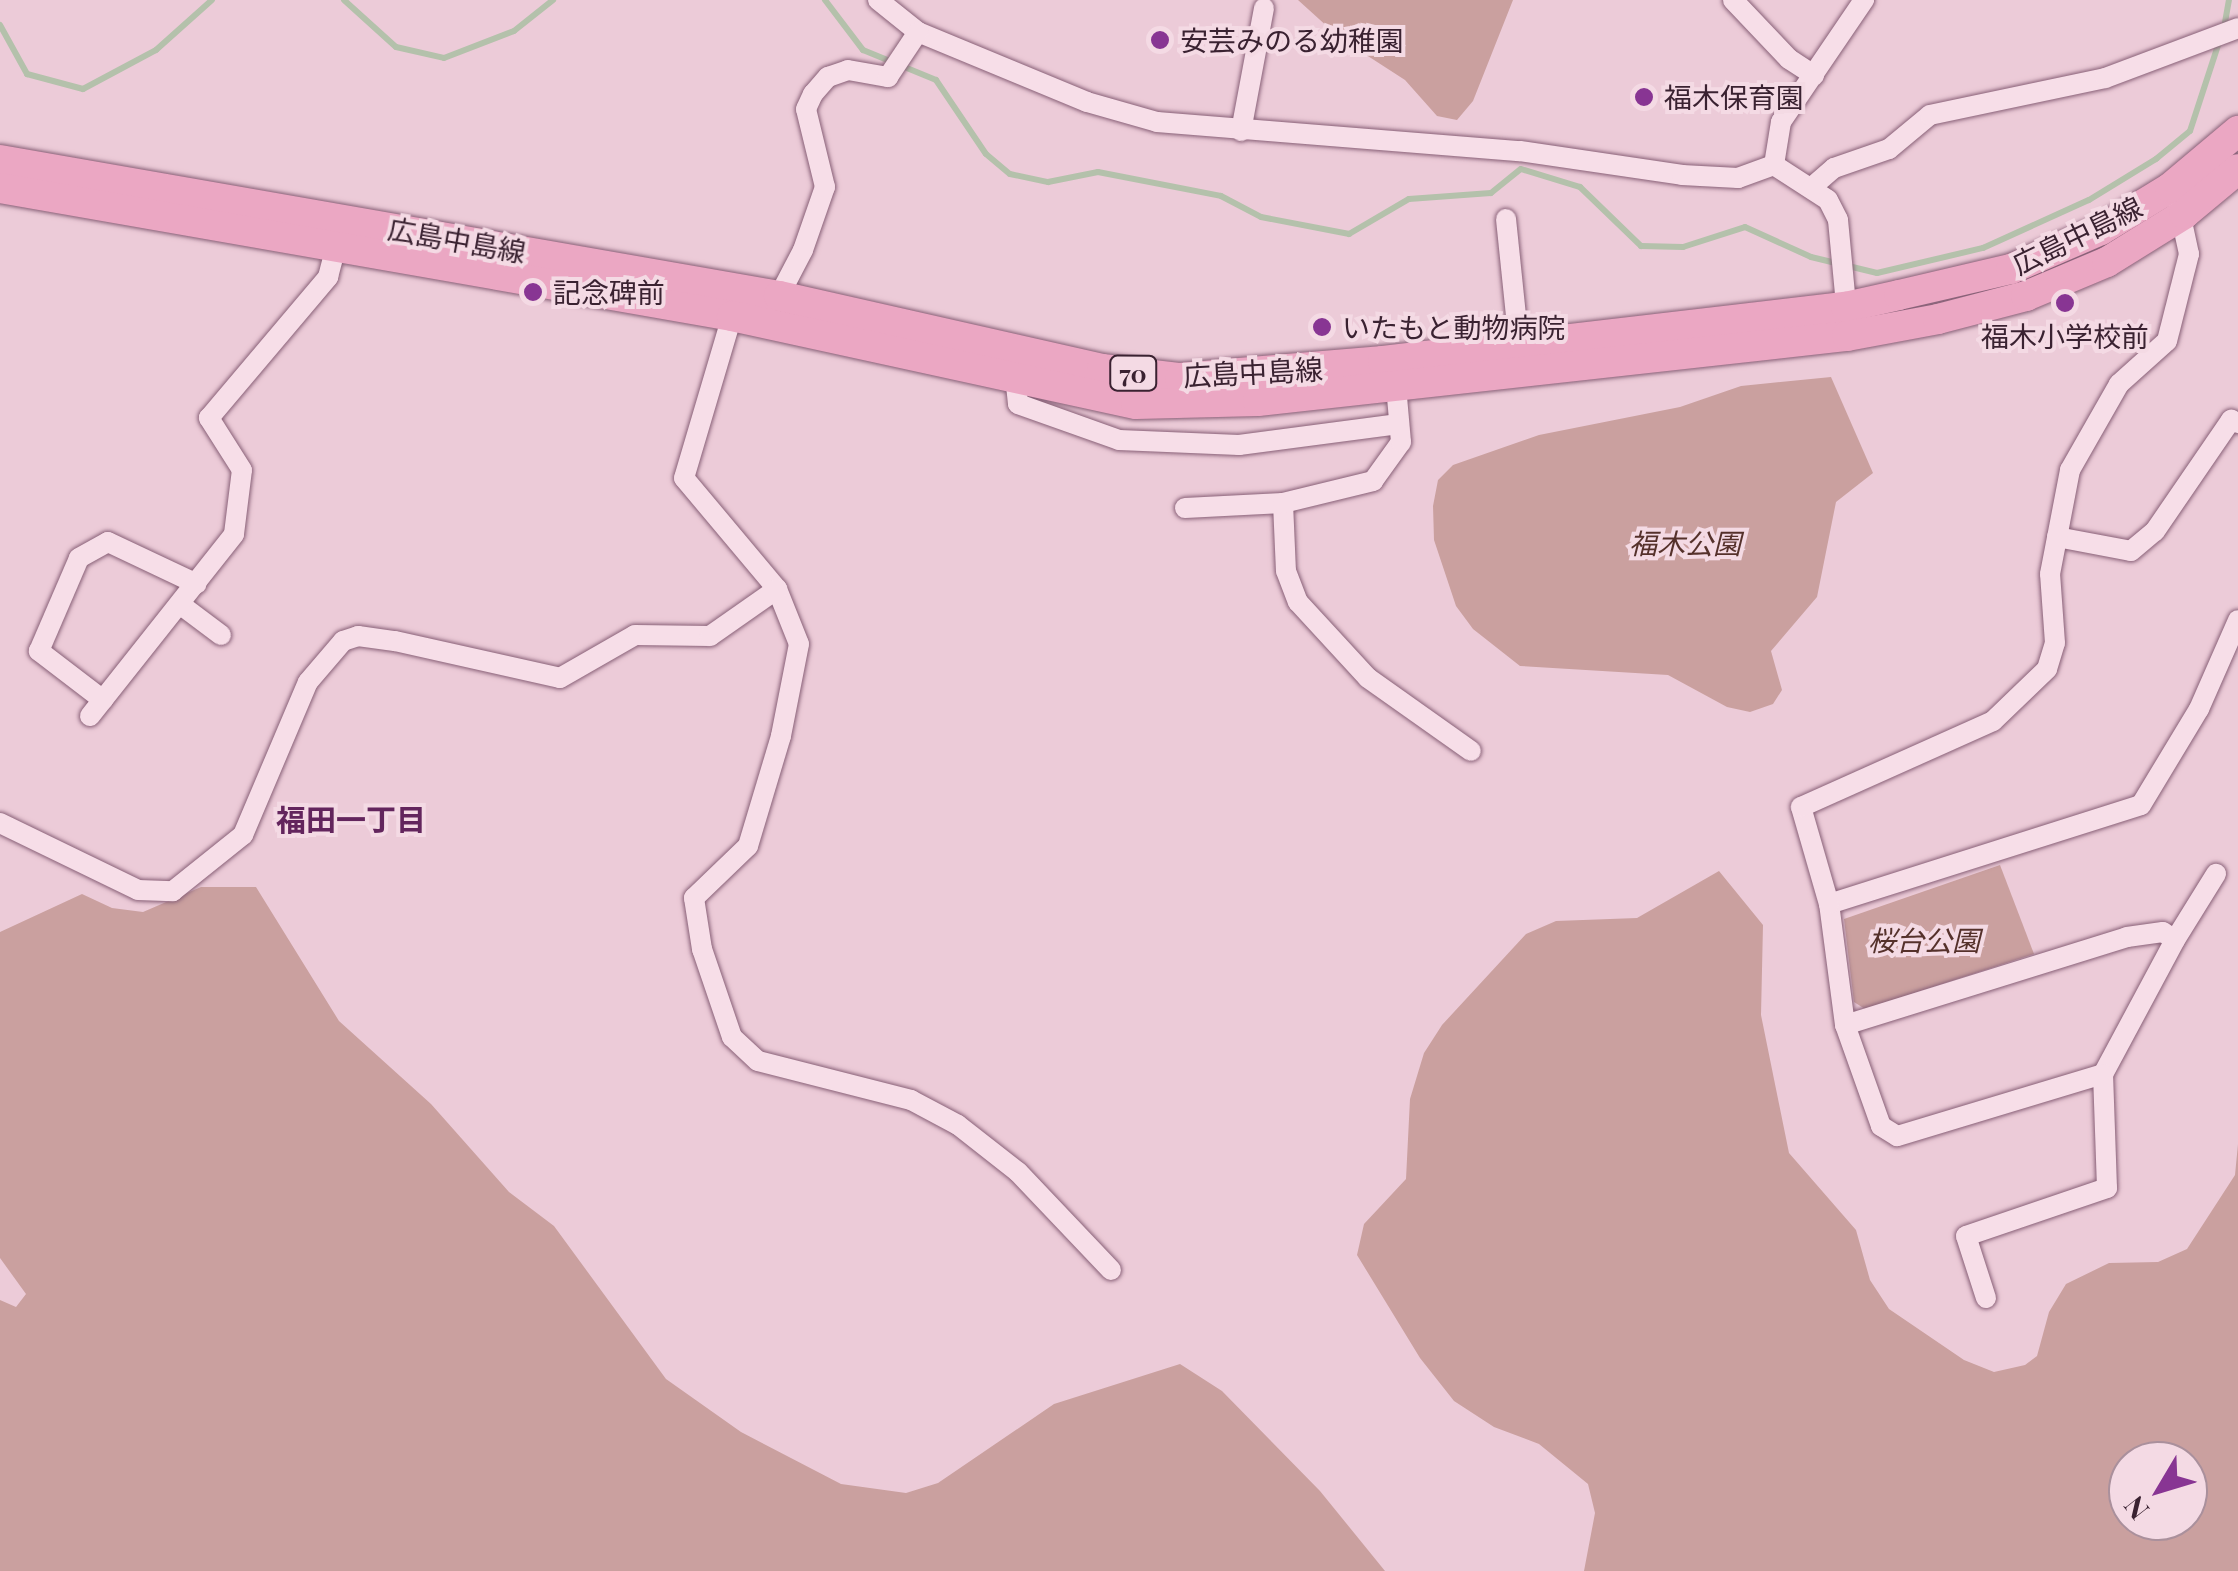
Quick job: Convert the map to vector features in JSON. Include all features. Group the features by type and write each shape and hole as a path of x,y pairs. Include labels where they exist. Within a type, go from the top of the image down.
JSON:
{"main road":[{"name":"広島中島線","path":"0,160 339,232 734,302 1014,365 1180,378 1520,359 1847,322 2026,296 2107,262 2177,201 2238,131"},
{"name":"広島中島線","path":"2177,201 2238,168"},
{"name":"広島中島線","path":"0,188 339,232"},
{"name":"広島中島線","path":"734,302 779,296 1136,404 1258,401 1396,386 1520,359"}],"street":[{"path":"878,0 918,32 1123,114 1241,131 1520,150 1701,176 1738,178 1774,165"},
{"path":"1733,0 1788,58 1814,74"},
{"path":"1774,165 1781,122 1864,0"},
{"path":"1241,131 1264,8"},
{"path":"1812,188 1834,168 1888,150 1930,116 2105,78 2238,28"},
{"path":"779,296 825,186 806,109 813,94 828,77 848,70 888,78 918,32"},
{"path":"1774,165 1812,188 1838,220 1847,322"},
{"path":"2103,1074 1897,1136 1881,1126 1870,1107 1845,1025 1830,904 1801,807 1992,721 2046,670 2055,643 2050,574 2070,470 2120,384 2167,340 2188,254 2177,201"},
{"path":"1506,219 1520,359"},
{"path":"197,584 108,542 79,558 39,651 96,708 197,584 234,534 242,470 234,450 208,418 328,276 339,232"},
{"path":"734,302 684,478 778,589 799,644 782,736 748,846 694,898 702,948 732,1037 758,1061 911,1100 958,1125 1018,1172 1112,1270"},
{"path":"1014,365 1018,404 1074,427 1152,444 1240,445 1399,424"},
{"path":"1186,508 1283,503 1373,482 1401,442 1396,386"},
{"path":"2058,537 2131,551 2155,530 2230,420 2238,423"},
{"path":"1283,503 1286,571 1298,602 1368,678 1471,751"},
{"path":"0,824 138,890 172,891 243,835 308,682 343,642 358,636 395,641 560,678 635,634 710,636 778,589"},
{"path":"180,604 221,635"},
{"path":"1830,904 2141,804 2198,709 2238,620"},
{"path":"1986,1298 1966,1236 2107,1188 2103,1074 2174,940 2216,874"},
{"path":"1845,1025 2127,937 2163,932 2174,940"}],"green space":[{"path":"1298,0 1513,0 1473,101 1457,120 1437,116 1405,80 1340,38"},
{"name":"福木公園","path":"1831,377 1873,473 1836,502 1817,597 1771,651 1782,690 1773,704 1750,712 1727,707 1668,675 1520,666 1473,629 1456,606 1434,540 1433,506 1438,480 1453,465 1539,435 1680,407 1741,386"},
{"name":"桜台公園","path":"2000,865 2034,954 1865,1009 1854,1002 1844,919"},
{"path":"1719,871 1763,925 1761,1015 1789,1153 1856,1230 1870,1280 1889,1309 1964,1360 1994,1372 2025,1365 2037,1356 2049,1312 2066,1284 2109,1263 2158,1262 2187,1249 2235,1175 2238,1144 2238,1571 1584,1571 1595,1513 1588,1484 1539,1444 1494,1427 1454,1401 1420,1358 1357,1255 1364,1224 1406,1179 1410,1099 1424,1053 1442,1025 1526,934 1556,921 1637,918"},
{"path":"201,887 256,887 339,1021 431,1104 509,1192 554,1226 666,1379 741,1432 841,1484 906,1493 938,1483 1054,1404 1180,1364 1222,1391 1320,1491 1385,1571 0,1571 0,1300 16,1307 26,1294 0,1258 0,932 82,894 112,908 143,912"}],"waterway":[{"path":"0,25 27,74 83,89 156,50 212,0"},
{"path":"344,0 396,47 444,58 514,31 553,0"},
{"path":"825,0 863,50 936,80 986,154 1010,174 1048,182 1098,172 1221,196 1261,217 1349,234 1409,199 1491,193 1521,169 1580,187 1641,246 1683,247 1745,227 1811,257 1877,273 1983,248 2089,200 2156,159 2190,131 2220,39"},
{"path":"2224,28 2229,0"}],"place":[{"name":"安芸みのる幼稚園","path":"1160,40"},
{"name":"福木保育園","path":"1644,97"},
{"name":"記念碑前","path":"533,292"},
{"name":"福木小学校前","path":"2065,303"},
{"name":"いたもと動物病院","path":"1322,327"}],"district":[{"name":"福田一丁目","path":"351,819"}]}
